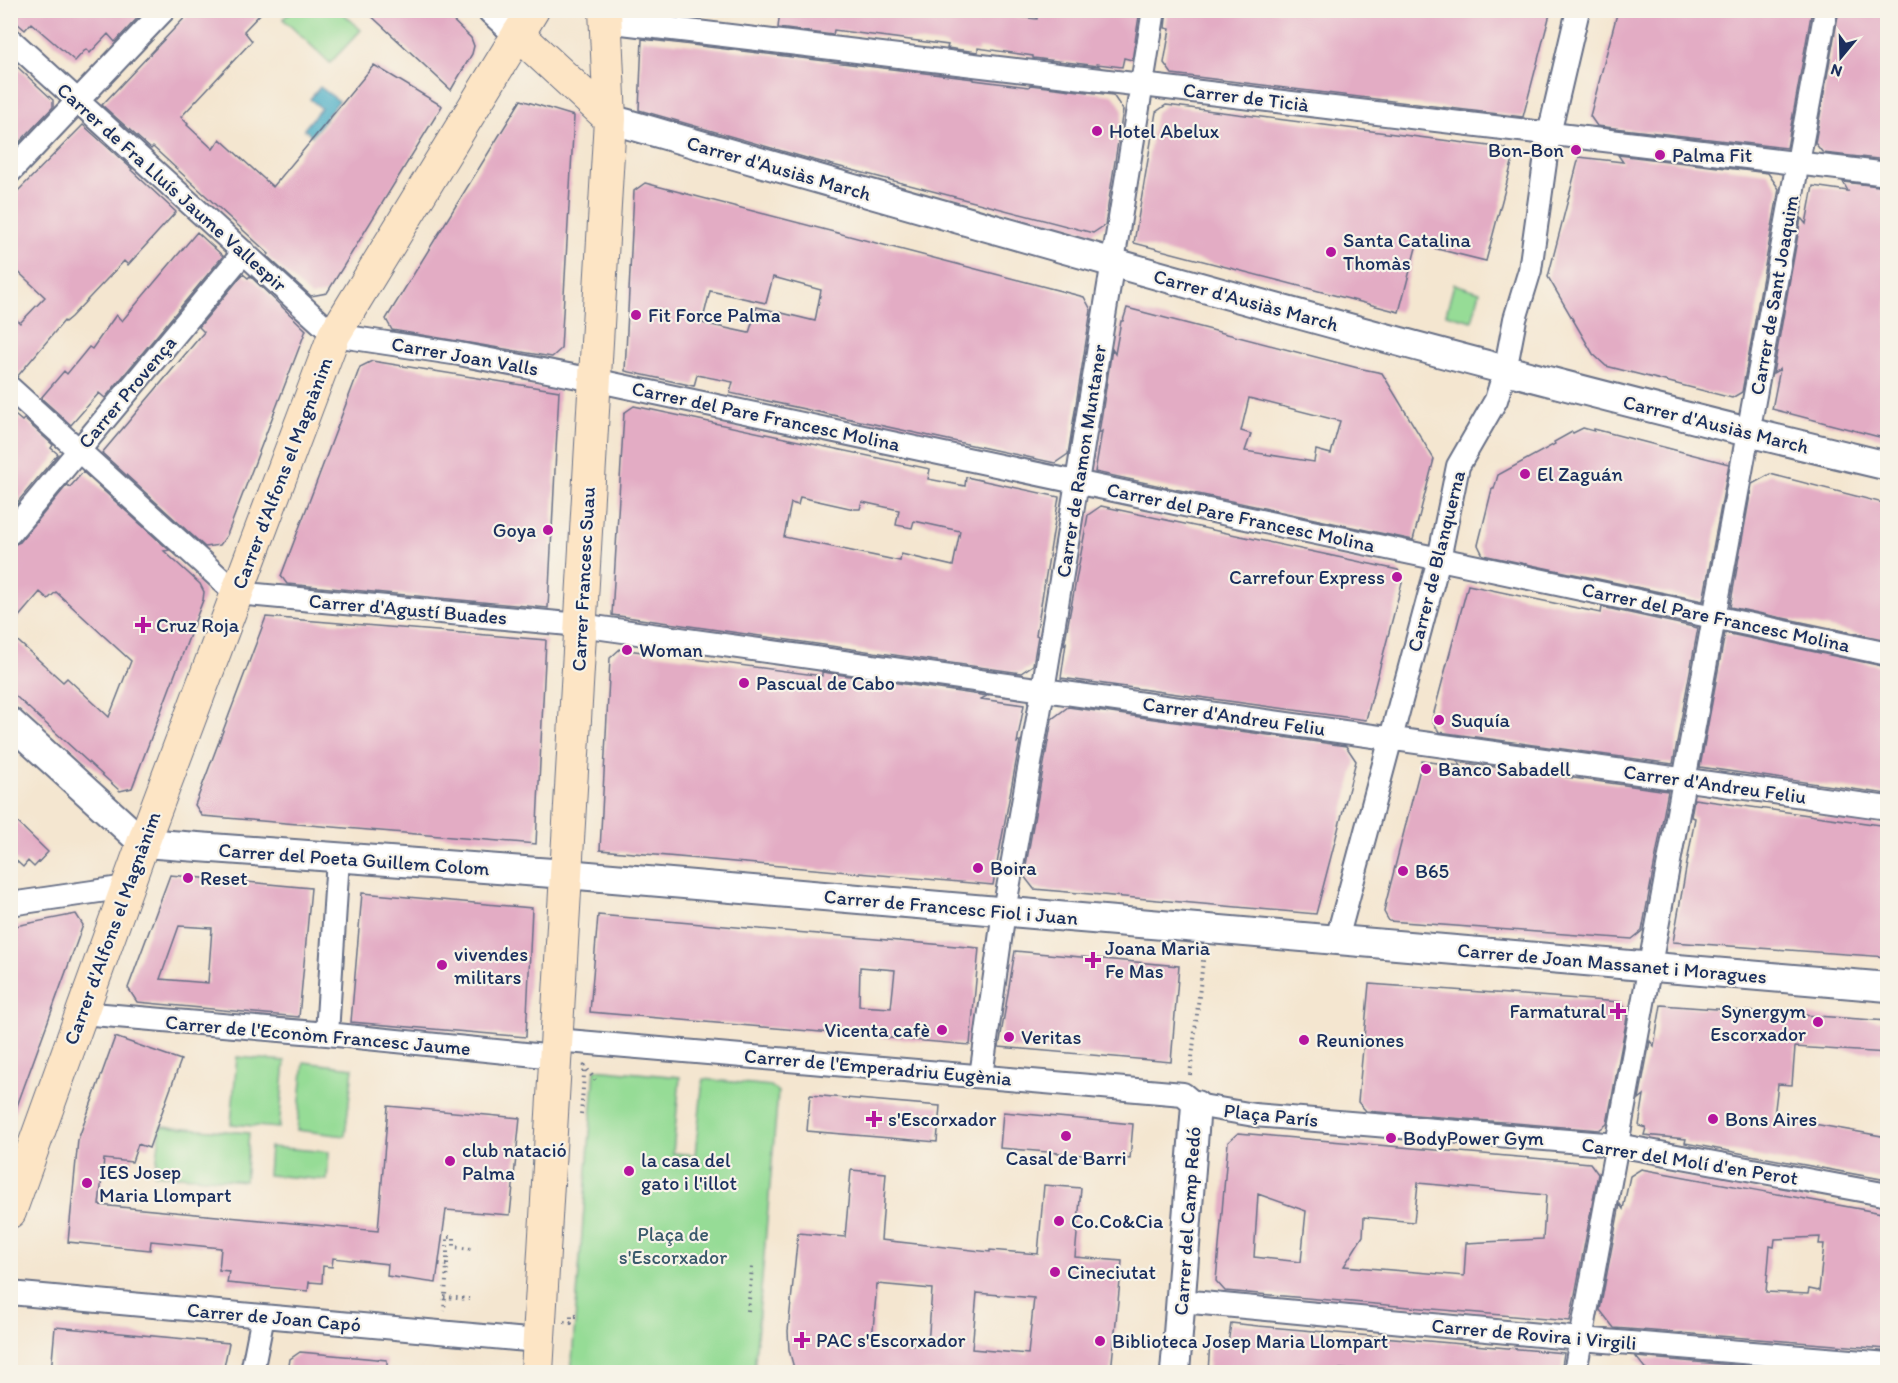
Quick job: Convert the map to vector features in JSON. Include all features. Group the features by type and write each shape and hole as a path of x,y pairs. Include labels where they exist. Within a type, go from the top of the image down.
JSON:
{"main road":[{"name":"Carrer Francesc Suau","path":"537,1372 551,1337 565,1052 566,874 610,119 605,16"},
{"path":"525,22 610,119"},
{"name":"Carrer d'Alfons el Magnànim","path":"11,1210 143,843 334,335 525,22"}],"street":[{"path":"10,172 164,10"},
{"path":"492,10 525,22"},
{"name":"Carrer de Ramon Muntaner","path":"1004,911 1043,690 1154,10"},
{"name":"Carrer de Blanquerna","path":"1337,939 1439,559 1458,466 1496,400 1504,371 1515,319 1530,270 1549,134 1578,10"},
{"name":"Carrer de Sant Joaquim","path":"1575,1372 1826,10"},
{"name":"Carrer de Ticià","path":"605,16 1142,85 1887,174"},
{"name":"Carrer de Fra Lluís Jaume Vallespir","path":"10,39 334,335"},
{"name":"Carrer d'Ausiàs March","path":"610,119 1113,264 1504,371 1887,466"},
{"name":"Carrer Provença","path":"10,533 244,252"},
{"name":"Carrer Joan Valls","path":"334,335 459,354 594,380"},
{"name":"Carrer del Pare Francesc Molina","path":"594,380 1887,654"},
{"path":"10,388 236,593"},
{"name":"Carrer d'Agustí Buades","path":"236,593 580,625"},
{"name":"Carrer d'Andreu Feliu","path":"580,625 1887,808"},
{"path":"10,722 143,843"},
{"name":"Carrer del Poeta Guillem Colom","path":"143,843 566,874"},
{"path":"327,1034 338,858"},
{"name":"Carrer de Francesc Fiol i Juan","path":"566,874 1337,939"},
{"path":"10,904 127,887"},
{"path":"981,1076 1004,911"},
{"name":"Carrer de Joan Massanet i Moragues","path":"1337,939 1887,987"},
{"name":"Carrer de l'Econòm Francesc Jaume","path":"81,1013 565,1052"},
{"name":"Carrer de l'Emperadriu Eugènia","path":"565,1052 981,1076 1183,1094 1196,1105"},
{"name":"Plaça París","path":"1196,1105 1254,1115 1347,1123"},
{"name":"Carrer del Camp Redó","path":"1175,1372 1196,1105"},
{"name":"Carrer del Molí d'en Perot","path":"1347,1123 1617,1145 1887,1195"},
{"name":"Carrer de Joan Capó","path":"10,1293 263,1316 551,1337"},
{"name":"Carrer de Rovira i Virgili","path":"1181,1301 1581,1340 1887,1364"},
{"path":"252,1372 263,1316"}],"path":[{"path":"1184,1078 1191,1074 1207,928"},
{"path":"565,1052 580,1125"},
{"path":"445,1285 447,1237 454,1237 454,1248 472,1248"},
{"path":"439,1264 447,1265"},
{"path":"748,1311 752,1267"},
{"path":"444,1297 469,1299"},
{"path":"551,1337 566,1311"}],"green space":[{"path":"291,11 341,11 361,30 330,63 283,19"},
{"path":"1454,284 1480,292 1472,321 1446,314"},
{"path":"237,1057 285,1061 279,1128 231,1124"},
{"path":"304,1062 353,1068 345,1136 297,1130"},
{"name":"Plaça de s'Escorxador","path":"595,1069 680,1077 673,1153 695,1155 703,1079 771,1086 778,1092 754,1372 571,1372"},
{"path":"161,1126 249,1133 245,1181 155,1174"},
{"path":"270,1147 329,1152 327,1180 268,1175"}],"water":[{"path":"320,87 339,101 312,136 304,129 321,108 310,99"}],"building":[{"path":"10,10 145,10 115,42 108,34 90,53 86,49 75,61 31,23 25,30 10,17"},
{"path":"192,10 264,10 244,31 252,41 181,117 213,149 220,139 273,187 374,65 442,106 327,293 311,296 153,147 151,149 102,105"},
{"path":"365,10 442,10 471,38 474,46 472,54 451,90"},
{"path":"780,10 984,10 983,13 1037,19 1038,10 1140,10 1132,60 1124,58 1122,67 1033,58 1033,56 978,48 978,52 947,48 948,45 834,30 833,35 778,28"},
{"path":"1167,10 1551,10 1523,117 1172,74 1164,63 1170,29 1165,28"},
{"path":"1618,10 1812,10 1787,148 1597,126 1590,116"},
{"path":"1839,10 1887,10 1887,160 1823,153 1815,143"},
{"path":"642,39 1029,87 1030,85 1113,95 1123,110 1105,225 1093,233 810,159 639,110"},
{"path":"10,60 53,100 53,107 10,152"},
{"path":"521,100 574,116 561,349 552,357 392,330 386,319"},
{"path":"1166,105 1505,148 1513,159 1486,261 1417,244 1399,312 1134,243 1156,112"},
{"path":"83,125 176,212 128,265 124,261 71,317 64,321 17,377 10,375 10,314 20,323 45,297 10,264 10,199"},
{"path":"1618,155 1768,173 1779,189 1742,392 1732,398 1606,366 1593,354 1548,277 1579,157 1623,162"},
{"path":"1843,182 1887,187 1887,439 1772,409 1780,369 1773,373 1801,218 1806,224 1813,186 1848,191"},
{"path":"645,183 1084,297 1091,310 1068,454 1055,463 730,393 733,382 697,375 694,386 625,371 634,191","holes":["773,277 821,290 815,321 757,307 749,333 702,323 710,291 766,303"]},
{"path":"197,232 223,256 105,398 99,393 71,425 41,398 64,371 67,374 89,347 92,349 116,315 122,321"},
{"path":"243,274 248,278 250,276 306,330 227,535 220,545 205,547 102,453 204,332 199,327"},
{"path":"1127,308 1382,373 1434,459 1413,540 1095,472 1112,349 1115,354 1121,321 1123,321","holes":["1249,398 1340,421 1331,454 1316,450 1314,462 1245,451 1251,434 1241,431"]},
{"path":"372,361 559,391 548,608 287,584 281,576 360,367"},
{"path":"634,406 930,469 928,479 965,486 966,477 1059,497 1033,665 1021,673 612,615 624,413","holes":["800,497 860,509 862,502 899,510 896,525 912,528 914,521 960,531 953,566 901,554 900,561 784,537 791,503 798,505"]},
{"path":"10,411 22,421 24,419 53,445 51,448 58,454 10,511"},
{"path":"1583,428 1729,464 1703,601 1483,555 1478,545 1492,489 1494,489 1498,475 1555,444 1554,442 1572,432"},
{"name":"Cruz Roja","path":"83,472 169,550 164,551 200,584 204,592 203,600 132,788 120,791 10,691 10,634 63,682 67,678 109,717 131,661 56,592 48,599 40,592 10,627 10,546 20,542 67,485 70,487"},
{"path":"1770,474 1887,504 1887,640 1730,607 1752,484"},
{"path":"1101,506 1398,570 1403,579 1366,720 1061,678 1066,643 1064,645 1088,515"},
{"path":"1468,585 1601,613 1602,607 1698,628 1673,764 1439,732 1432,720"},
{"path":"266,617 546,640 536,844 202,816 195,805"},
{"path":"1725,633 1887,667 1887,794 1700,767"},
{"path":"620,649 822,676 822,672 987,696 981,699 1024,705 1017,743 1020,741 993,885 600,850 610,658"},
{"path":"1068,707 1346,746 1356,761 1316,914 1034,889 1024,876 1052,719"},
{"path":"1422,761 1461,766 1458,762 1668,791 1642,931 1632,939 1389,921 1384,912 1386,902"},
{"path":"1694,799 1887,826 1887,957 1673,942 1695,818 1691,817"},
{"path":"10,815 48,852 34,867 28,861 23,867 10,855"},
{"path":"170,875 311,888 299,1017 137,1002 128,988","holes":["179,926 212,928 208,983 160,979"]},
{"name":"vivendes militars","path":"362,893 532,908 526,1037 351,1022"},
{"path":"76,914 83,925 13,1117 10,1117 10,927"},
{"path":"598,915 979,948 970,1045 590,1012","holes":["860,967 895,970 891,1008 859,1006"]},
{"path":"1015,951 1179,966 1171,1062 999,1047"},
{"path":"1369,984 1620,1002 1628,1012 1607,1124 1599,1130 1366,1111 1358,1102"},
{"path":"1661,1005 1887,1021 1887,1053 1795,1047 1792,1085 1778,1084 1774,1117 1887,1137 1887,1180 1685,1143 1686,1139 1644,1135 1646,1128 1639,1126 1644,1095 1639,1099 1650,1041 1654,1046"},
{"name":"IES Josep Maria Llompart","path":"115,1037 181,1060 149,1148 138,1144 132,1162 104,1159 99,1205 378,1231 388,1106 520,1118 510,1215 446,1210 436,1283 387,1276 388,1264 333,1258 332,1267 323,1266 322,1283 309,1282 308,1291 227,1283 229,1271 219,1270 221,1248 151,1241 150,1250 68,1242 78,1140"},
{"name":"s'Escorxador","path":"810,1095 940,1106 937,1142 807,1131"},
{"name":"Casal de Barri","path":"1003,1112 1133,1124 1130,1159 1000,1148"},
{"path":"1238,1133 1590,1163 1598,1174 1570,1321 1225,1291 1216,1281 1228,1142","holes":["1418,1183 1546,1195 1543,1239 1466,1243 1464,1276 1344,1266 1363,1236 1364,1217 1414,1222","1258,1194 1306,1211 1301,1262 1254,1257"]},
{"path":"1641,1169 1887,1214 1887,1349 1614,1328 1600,1310 1620,1204 1623,1209 1630,1176","holes":["1820,1237 1819,1244 1824,1244 1819,1291 1809,1289 1808,1294 1766,1292 1770,1246 1774,1247 1775,1239"]},
{"path":"851,1170 886,1173 881,1240 990,1252 990,1250 1038,1254 1044,1185 1081,1188 1075,1257 1122,1261 1111,1372 795,1372 789,1350 788,1331 798,1233 845,1237","holes":["877,1284 932,1289 928,1346 872,1341","977,1293 1034,1298 1028,1354 972,1349"]},
{"path":"1231,1323 1564,1353 1561,1372 1378,1372 1340,1369 1340,1372 1272,1370 1272,1372 1208,1372 1210,1342 1228,1344"},
{"path":"55,1327 229,1343 223,1372 51,1372"},
{"path":"300,1352 387,1360 387,1372 288,1372 290,1359"},
{"path":"1636,1357 1779,1369 1778,1372 1648,1372"}],"place":[{"name":"Hotel Abelux","path":"1097,131"},
{"name":"Bon-Bon","path":"1576,150"},
{"name":"Palma Fit","path":"1660,155"},
{"name":"Santa Catalina Thomàs","path":"1331,252"},
{"name":"Fit Force Palma","path":"636,315"},
{"name":"El Zaguán","path":"1525,474"},
{"name":"Goya","path":"548,530"},
{"name":"Carrefour Express","path":"1397,577"},
{"name":"Cruz Roja","path":"143,625"},
{"name":"Woman","path":"627,650"},
{"name":"Pascual de Cabo","path":"744,683"},
{"name":"Suquía","path":"1439,720"},
{"name":"Banco Sabadell","path":"1426,769"},
{"name":"Boira","path":"978,868"},
{"name":"B65","path":"1403,871"},
{"name":"Reset","path":"188,878"},
{"name":"Joana Maria Fe Mas","path":"1093,960"},
{"name":"vivendes militars","path":"442,965"},
{"name":"Farmatural","path":"1618,1011"},
{"name":"Synergym Escorxador","path":"1818,1022"},
{"name":"Vicenta cafè","path":"942,1030"},
{"name":"Veritas","path":"1009,1037"},
{"name":"Reuniones","path":"1304,1040"},
{"name":"s'Escorxador","path":"874,1119"},
{"name":"Bons Aires","path":"1713,1119"},
{"name":"Casal de Barri","path":"1066,1136"},
{"name":"BodyPower Gym","path":"1391,1138"},
{"name":"club natació Palma","path":"450,1161"},
{"name":"la casa del gato i l'illot","path":"629,1171"},
{"name":"IES Josep Maria Llompart","path":"87,1183"},
{"name":"Co.Co&Cia","path":"1059,1221"},
{"name":"Cineciutat","path":"1055,1272"},
{"name":"PAC s'Escorxador","path":"802,1340"},
{"name":"Biblioteca Josep Maria Llompart","path":"1100,1341"}]}
